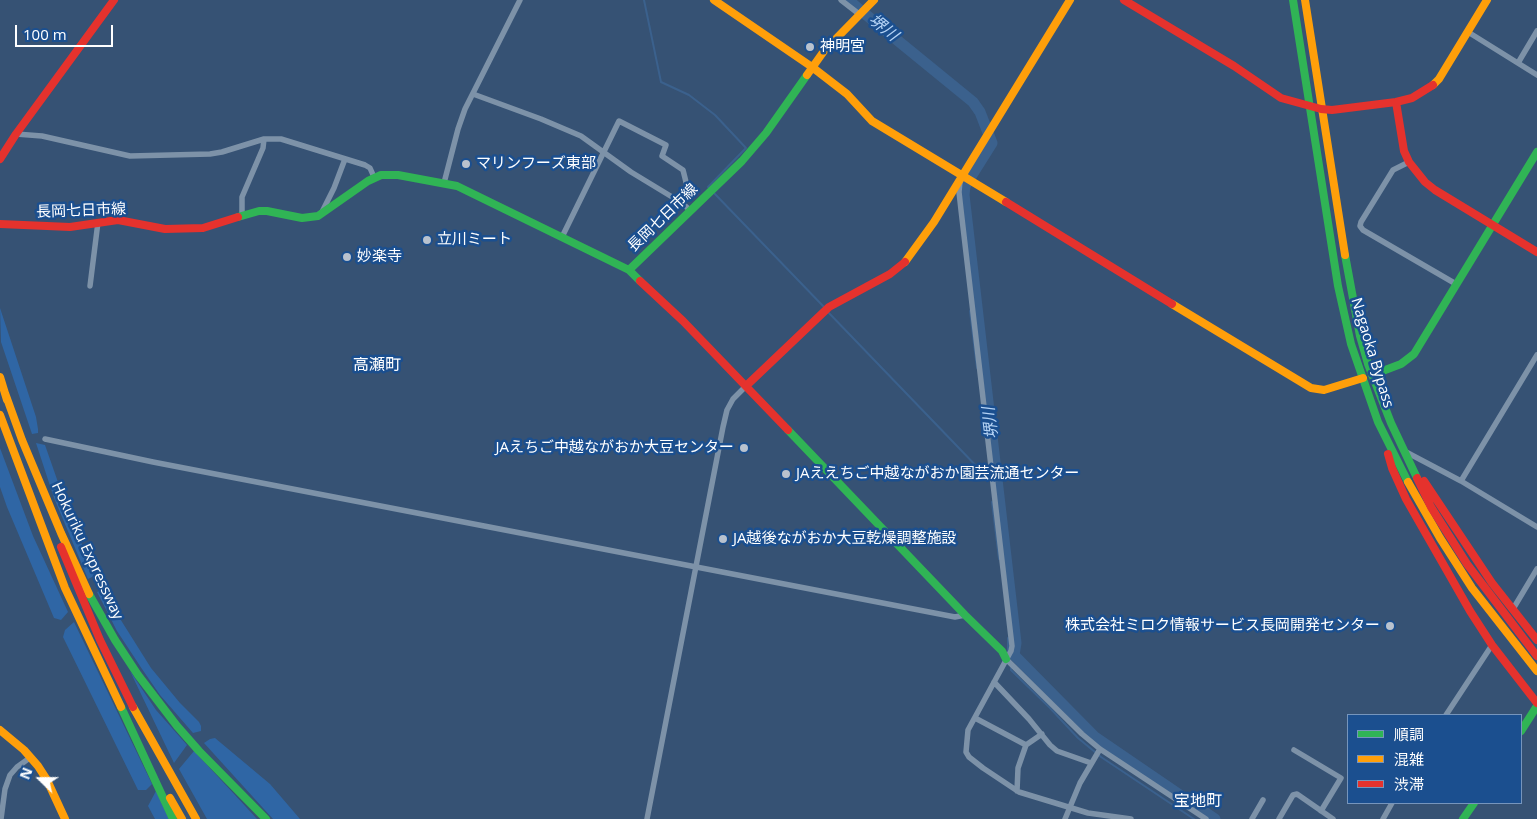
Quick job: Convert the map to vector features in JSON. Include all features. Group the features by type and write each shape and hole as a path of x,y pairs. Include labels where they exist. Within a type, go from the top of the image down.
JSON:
{"main road":[{"path":"0,159 16,134 114,0"},
{"path":"714,0 812,67 847,94 872,121 1311,388 1324,390 1363,378"},
{"name":"長岡七日市線","path":"0,224 70,227 118,220 164,229 209,226 259,211 309,218 321,213 374,177 398,175 457,186 629,270 742,161 766,133 824,51 874,0"},
{"path":"746,386 829,307 890,274 905,263 917,248 1070,0"},
{"path":"1124,0 1234,66 1276,95 1310,107 1332,110 1396,102 1412,98 1429,89 1439,79 1487,0"},
{"name":"Nagaoka Bypass","path":"1293,0 1338,286 1351,344 1378,422 1406,479 1440,538 1472,588 1537,671"},
{"name":"Nagaoka Bypass","path":"1305,0 1355,312 1372,375 1402,450 1450,540 1535,653"},
{"path":"1396,102 1402,140 1409,162 1417,174 1430,186 1537,252"},
{"path":"1372,375 1408,360 1418,348 1537,152"},
{"path":"629,270 683,321 746,386 965,615 1002,651 1006,659"},
{"name":"Hokuriku Expressway","path":"0,377 51,526 100,640 156,751 196,819"},
{"name":"Hokuriku Expressway","path":"5,393 22,440 62,533 96,608 115,640 138,675 177,726 266,819"},
{"name":"Hokuriku Expressway","path":"0,414 32,505 65,588 173,819"},
{"path":"1378,422 1392,468 1406,499 1470,611 1492,645 1537,705 1522,729"},
{"path":"1402,450 1492,583 1537,640"},
{"name":"Hokuriku Expressway","path":"115,696 182,819"},
{"path":"0,730 31,758 47,780 65,819"},
{"path":"1463,819 1473,804"}],"street":[{"path":"444,183 458,129 473,94 520,0"},
{"path":"841,0 859,14"},
{"path":"1468,32 1537,75"},
{"path":"1518,63 1536,34"},
{"path":"473,94 581,136 631,172 682,203 691,211"},
{"path":"562,237 620,121 666,145 662,156 683,170 688,190 682,203"},
{"path":"16,134 42,136 130,156 210,154 264,140 281,139 370,168 374,177"},
{"path":"242,216 242,197 263,148 264,140"},
{"path":"321,213 334,188 345,159"},
{"path":"1409,162 1393,170 1360,226 1363,230 1456,284"},
{"path":"962,175 959,192 1011,640 1011,651 967,735 966,752 969,757 1017,791 1088,813 1131,819"},
{"path":"90,286 98,222"},
{"path":"1461,481 1537,355"},
{"path":"1363,378 1372,375"},
{"path":"647,819 727,410 733,399 746,386"},
{"path":"46,439 153,462 955,617 965,615"},
{"path":"1402,450 1461,481 1537,527"},
{"path":"1512,609 1537,569"},
{"path":"1447,714 1492,645"},
{"path":"1006,659 1082,734 1100,749 1206,819"},
{"path":"994,682 1057,751 1091,763"},
{"path":"975,718 1026,745"},
{"path":"1017,791 1018,768 1026,745 1042,734"},
{"path":"1065,819 1091,763 1100,749"},
{"path":"1294,750 1341,778 1321,811"},
{"path":"1,819 5,789 10,775 17,767 31,758"},
{"path":"1278,819 1293,795 1297,794 1333,819"},
{"path":"1252,819 1263,800"},
{"path":"1382,819 1391,804"}],"shaded area":[{"path":"0,308 36,417 38,433 32,434 1,342"},
{"path":"36,443 45,445 73,525 95,573 94,576 88,579 54,498"},
{"path":"0,448 33,536 68,612 61,620 54,618 7,507 0,487"},
{"path":"102,590 151,668 180,703 199,722 201,731 193,733 160,695 117,631 97,592"},
{"path":"74,622 152,784 146,790 138,790 63,637 65,630"},
{"path":"130,671 156,710 187,745 174,763"},
{"path":"215,738 270,784 300,819 273,819 204,743"},
{"path":"194,751 257,819 207,819 179,769"},
{"path":"156,791 169,819 155,819 148,806"}],"waterway":[{"path":"644,0 661,82 689,95 715,115 746,148 709,188"},
{"name":"堺川","path":"848,0 973,102 980,112 992,143 965,186 964,195 1016,643 1014,655 1095,737 1215,819"},
{"path":"713,192 824,307"},
{"path":"827,311 982,472 989,473 989,475"},
{"path":"970,311 977,368"},
{"path":"992,502 999,559"},
{"path":"1008,638 1008,653"},
{"path":"1011,668 1078,738 1101,757 1194,819"}],"traffic: fast":[{"path":"1293,0 1338,286 1351,344 1378,422 1408,482"},
{"path":"629,270 742,161 766,133 807,75"},
{"path":"1372,375 1401,364 1414,354 1537,152"},
{"path":"238,217 259,211 302,218 318,216 368,181 381,175 398,175 457,186 629,270 640,281"},
{"path":"1345,255 1360,336 1368,364 1391,423 1417,478"},
{"path":"788,430 965,615 1002,651 1006,659"},
{"path":"89,594 115,640 138,675 177,726 266,819"},
{"path":"1522,729 1537,706"},
{"path":"121,707 173,819"},
{"path":"1463,819 1473,804"}],"traffic: slow":[{"path":"714,0 812,67 847,94 872,121 1006,202"},
{"path":"807,75 824,51 874,0"},
{"path":"905,262 934,222 1070,0"},
{"path":"1305,0 1345,255"},
{"path":"1433,85 1439,79 1487,0"},
{"path":"1172,304 1311,388 1324,390 1363,378"},
{"path":"0,377 7,400"},
{"path":"5,393 22,440 89,594"},
{"path":"0,415 65,588 121,707"},
{"path":"1408,482 1440,538 1472,588 1537,671"},
{"path":"133,707 196,819"},
{"path":"0,730 24,750 38,766 47,780 65,819"},
{"path":"170,798 182,819"}],"traffic: jam":[{"path":"0,159 16,134 114,0"},
{"path":"1124,0 1234,66 1281,98 1321,109 1332,110 1396,102 1412,98 1433,85"},
{"path":"1396,102 1404,151 1409,162 1425,182 1537,252"},
{"path":"1006,202 1172,304"},
{"path":"0,224 70,227 118,220 165,229 203,228 238,217"},
{"path":"746,386 829,307 890,274 905,262"},
{"path":"640,281 683,321 788,430"},
{"path":"1388,454 1406,499 1470,611 1492,645 1537,703"},
{"path":"1417,478 1431,507 1467,564 1537,656"},
{"path":"1424,481 1492,583 1537,640"},
{"path":"61,547 100,640 133,707"}],"place":[{"name":"神明宮","path":"810,47"},
{"name":"マリンフーズ東部","path":"466,164"},
{"name":"立川ミート","path":"427,240"},
{"name":"妙楽寺","path":"347,257"},
{"name":"JAえちご中越ながおか大豆センター","path":"744,448"},
{"name":"JAええちご中越ながおか園芸流通センター","path":"786,474"},
{"name":"JA越後ながおか大豆乾燥調整施設","path":"723,539"},
{"name":"株式会社ミロク情報サービス長岡開発センター","path":"1390,626"}],"district":[{"name":"高瀬町","path":"377,365"},
{"name":"宝地町","path":"1198,801"}]}
